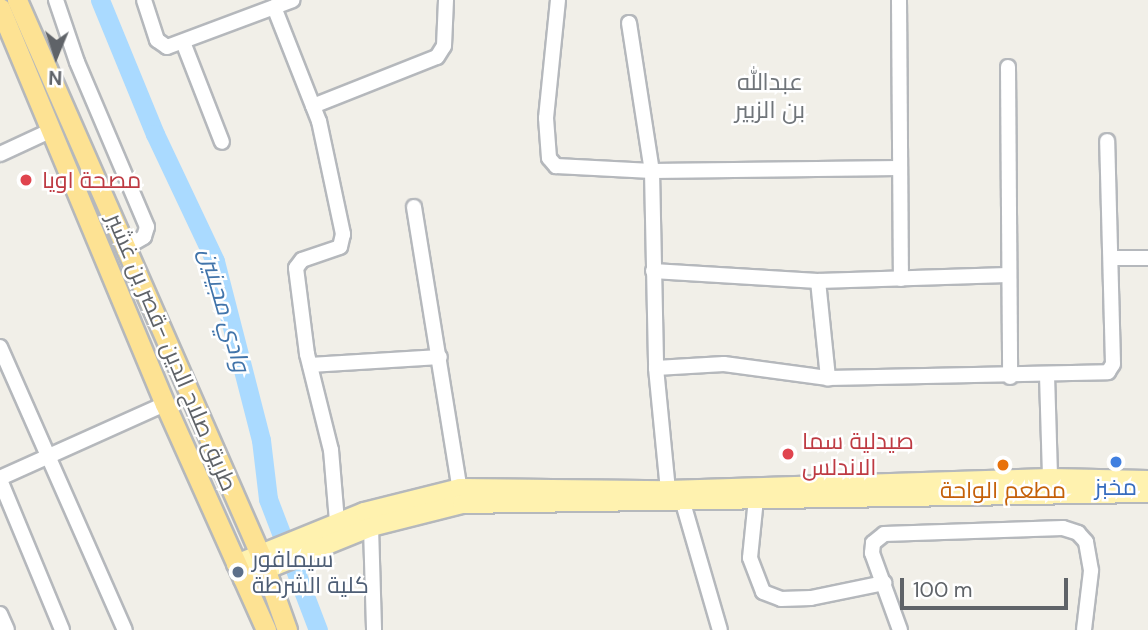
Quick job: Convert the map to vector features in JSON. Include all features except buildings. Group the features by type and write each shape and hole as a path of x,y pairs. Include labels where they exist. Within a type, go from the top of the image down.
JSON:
{"highway":[{"name":"طريق صلاح الدين -قصر بن غشير","path":"17,0 269,560 287,630"},
{"path":"0,8 165,404 265,630"}],"main road":[{"path":"239,571 418,495 683,503 757,495 1050,478 1148,480"},
{"path":"330,531 371,527 461,496 668,489 757,495 1148,493"}],"street":[{"path":"56,0 77,62 147,227 144,237 127,247"},
{"path":"144,0 160,45 183,42 293,0"},
{"path":"313,106 437,57 444,46 446,0"},
{"path":"558,0 546,108 552,163 561,168 652,171 899,168"},
{"path":"899,0 901,279"},
{"path":"274,7 313,106 344,234 340,247 302,260 296,268 310,365 331,450 330,531"},
{"path":"629,23 652,171 656,368 668,489"},
{"path":"183,42 222,142"},
{"path":"1008,67 1010,377"},
{"path":"0,154 52,130"},
{"path":"656,368 724,364 828,378 1010,377 1111,371 1107,141"},
{"path":"414,207 461,496"},
{"path":"1111,257 1148,258"},
{"path":"653,271 818,281 1008,275"},
{"path":"818,281 828,378"},
{"path":"0,347 125,630"},
{"path":"310,365 440,357"},
{"path":"1047,376 1050,478"},
{"path":"62,630 0,479 165,404"},
{"path":"757,495 750,558 763,592 781,599 811,598 884,583"},
{"path":"683,503 720,630"},
{"path":"371,527 374,630"},
{"path":"900,630 872,553 873,543 884,534 1063,528 1078,533 1086,542 1091,571 1084,630"},
{"path":"0,614 7,630"}],"waterway":[{"name":"وادي مجينين","path":"100,0 155,134 215,261 261,440 268,499 318,630"}],"place":[{"name":"مصحة اويا","path":"26,180"},
{"name":"صيدلية سما الاندلس","path":"788,454"},
{"name":"مخبز","path":"1116,462"},
{"name":"مطعم الواحة","path":"1003,465"},
{"name":"سيمافور كلية الشرطة","path":"238,572"}],"district":[{"name":"عبدالله بن الزبير","path":"770,96"}]}
